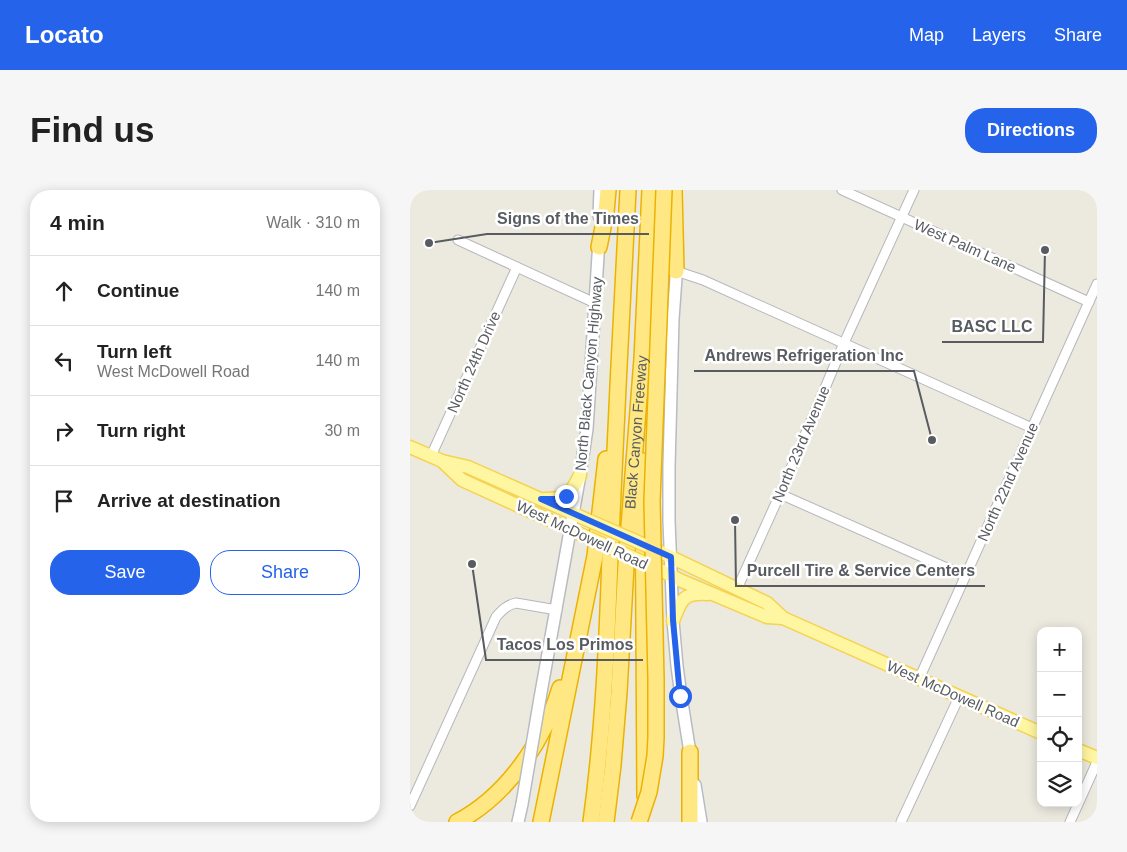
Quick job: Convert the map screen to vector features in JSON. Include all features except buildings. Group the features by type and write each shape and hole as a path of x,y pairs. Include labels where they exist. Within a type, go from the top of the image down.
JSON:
{"highway":[{"path":"599,247 608,190"},
{"name":"Black Canyon Freeway","path":"591,822 606,650 628,190"},
{"path":"618,707 614,701 642,190"},
{"name":"Black Canyon Freeway","path":"606,822 618,707 626,565 642,360 650,190"},
{"path":"640,822 649,792 656,738 652,492 664,190"},
{"path":"674,190 676,271"},
{"path":"541,822 595,556 620,338"},
{"path":"642,360 644,780 646,822"},
{"path":"457,822 489,800 513,776 533,749 549,719 578,634"},
{"path":"690,752 690,822"}],"main road":[{"name":"North Black Canyon Highway","path":"518,822 587,429 599,247 600,190"},
{"path":"681,190 673,319 669,520 673,620 680,696 701,822"},
{"name":"West McDowell Road","path":"410,446 437,459 468,467 654,549 767,603 783,618 1037,731"},
{"name":"West McDowell Road","path":"437,459 462,480 766,617 783,618"},
{"path":"541,499 558,499 566,496 574,487 580,475"},
{"path":"673,620 680,604 686,597 697,593 713,594"},
{"path":"1082,752 1097,758"}],"street":[{"path":"410,194 412,190"},
{"name":"West Palm Lane","path":"842,190 1089,302"},
{"name":"North 23rd Avenue","path":"737,589 780,494 844,343 914,190"},
{"path":"458,240 595,303"},
{"name":"North 24th Drive","path":"437,459 517,267"},
{"path":"676,271 703,280 1032,428"},
{"name":"North 22nd Avenue","path":"919,679 1097,284"},
{"path":"780,494 965,576"},
{"path":"410,806 496,617 510,604 516,603 556,610"},
{"path":"901,822 958,697"},
{"path":"1070,822 1097,762"}],"place":[{"name":"Signs of the Times","path":"429,243"},
{"name":"BASC LLC","path":"1045,250"},
{"name":"Andrews Refrigeration Inc","path":"932,440"},
{"name":"Purcell Tire & Service Centers","path":"735,520"},
{"name":"Tacos Los Primos","path":"472,564"}],"route":[{"path":"566,496 558,499 541,499 671,557 673,620 680,696"}]}
